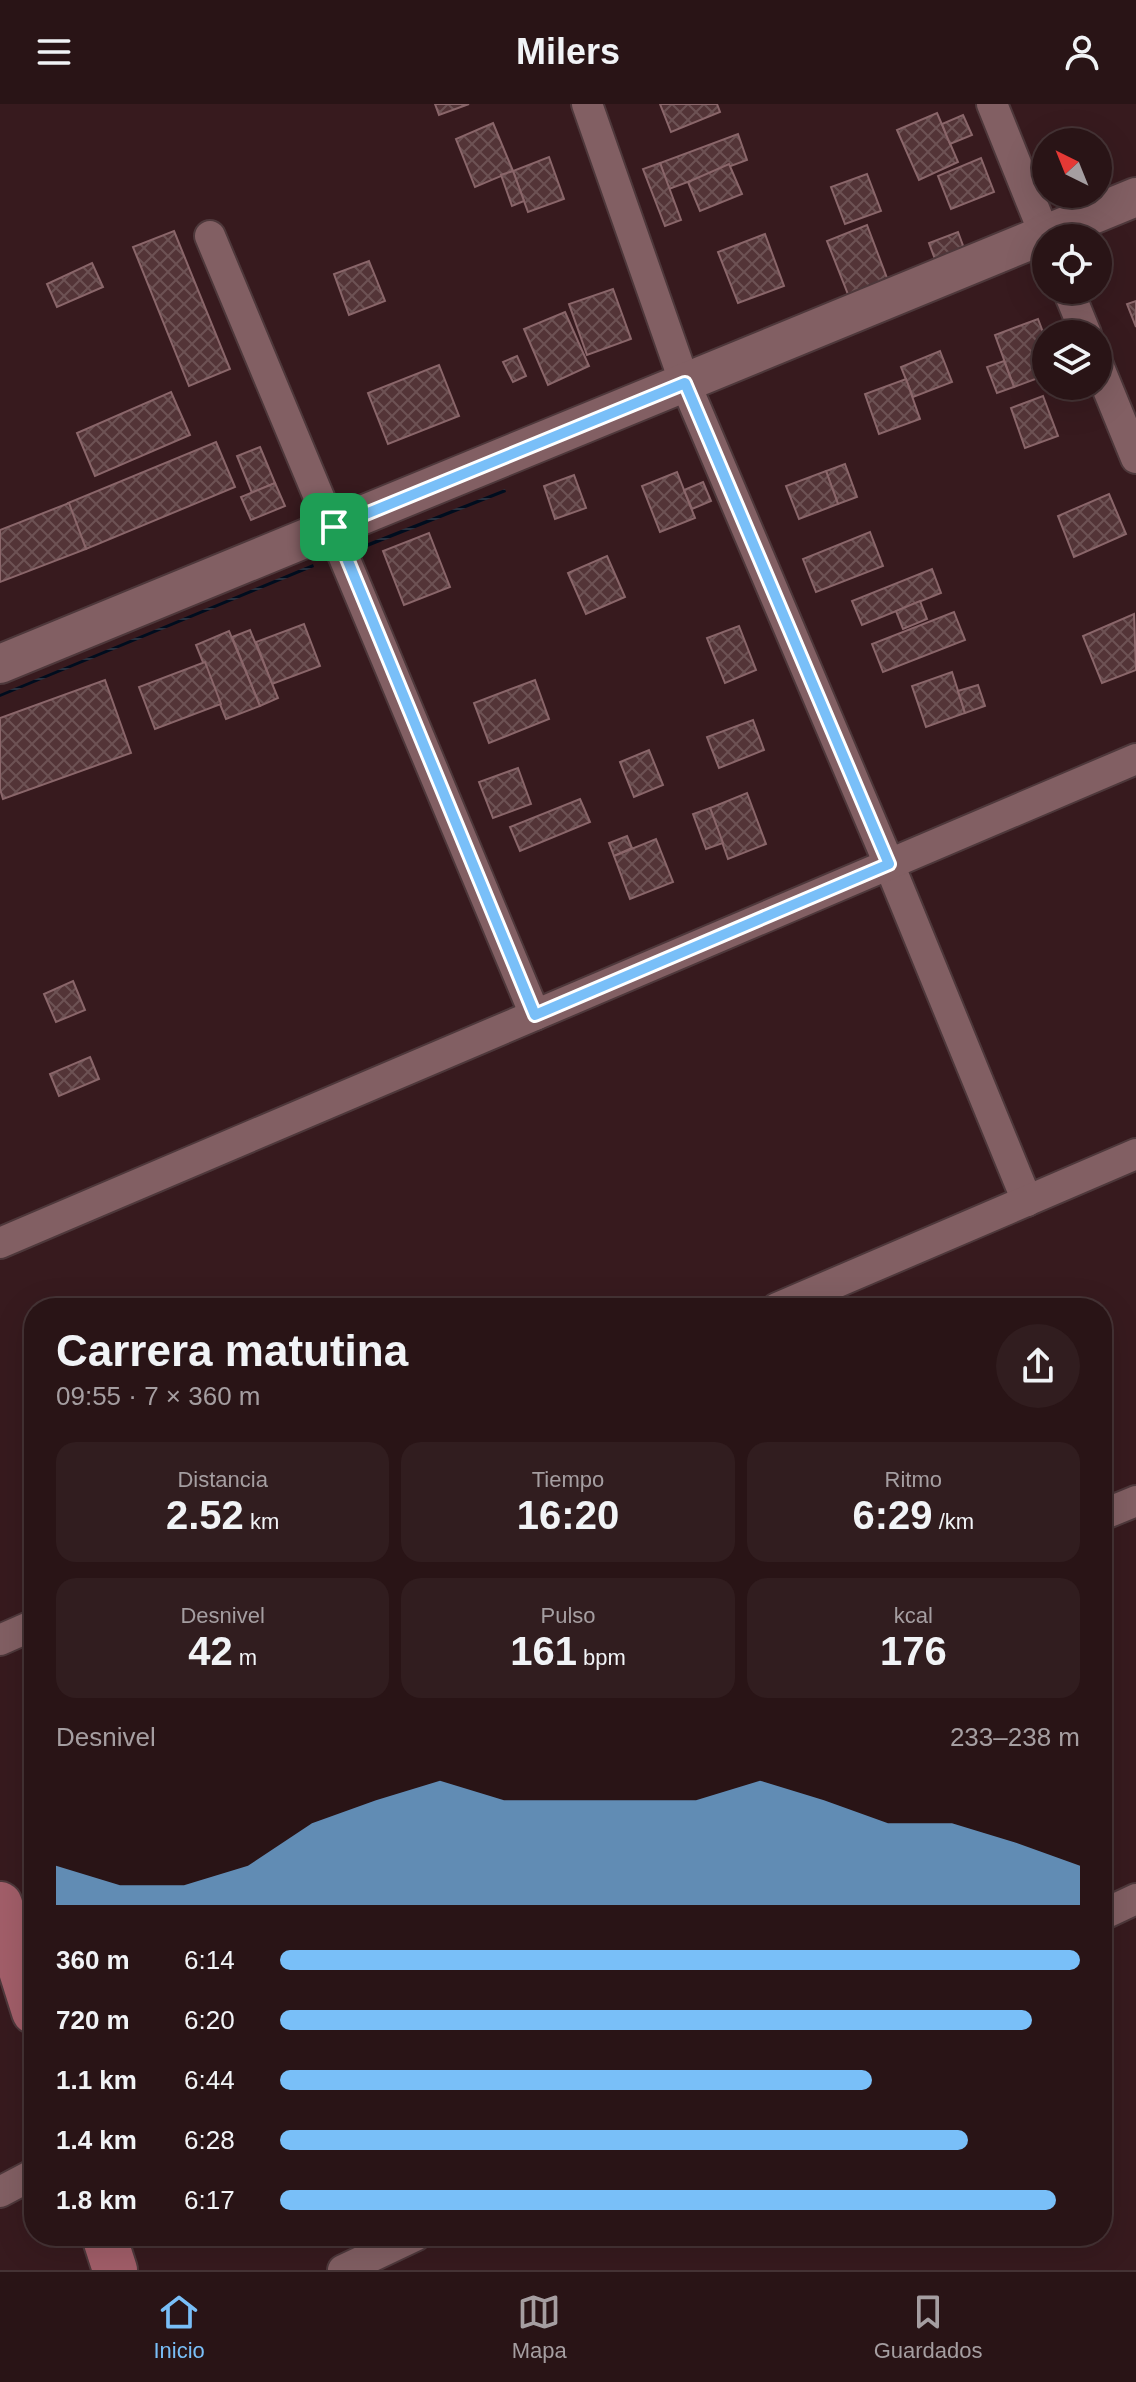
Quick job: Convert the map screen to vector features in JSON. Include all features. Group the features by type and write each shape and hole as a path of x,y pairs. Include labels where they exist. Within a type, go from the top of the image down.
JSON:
{"main road":[{"path":"0,1904 24,1980"},
{"path":"107,2246 115,2270"}],"street":[{"path":"587,104 685,383 889,864 1027,1201"},
{"path":"992,104 1041,224"},
{"path":"1074,224 1136,197"},
{"path":"210,236 535,1015"},
{"path":"0,664 1032,242"},
{"path":"1112,399 1136,458"},
{"path":"0,1243 1136,759"},
{"path":"800,1298 1136,1154"},
{"path":"1112,1511 1136,1501"},
{"path":"0,1640 24,1629"},
{"path":"1112,1910 1136,1899"},
{"path":"0,2192 24,2179"},
{"path":"343,2270 394,2246"}],"water":[{"path":"505,489 506,492 360,550 358,547"},
{"path":"313,564 314,567 0,697 0,694"}],"building":[{"path":"435,104 469,104 439,115"},
{"path":"660,104 717,104 720,112 671,132"},
{"path":"937,113 958,162 919,180 897,130"},
{"path":"963,115 972,135 950,144 942,124"},
{"path":"493,123 513,171 475,187 456,139"},
{"path":"738,134 747,160 669,189 660,163"},
{"path":"549,157 564,199 528,212 513,171"},
{"path":"981,158 994,192 951,209 938,176"},
{"path":"660,163 681,220 665,226 643,169"},
{"path":"729,164 742,194 700,211 688,182"},
{"path":"513,171 524,201 512,206 501,175"},
{"path":"867,174 881,211 845,224 831,187"},
{"path":"867,225 890,286 851,302 827,241"},
{"path":"174,231 230,369 189,386 133,247"},
{"path":"958,232 965,251 936,262 929,243"},
{"path":"765,234 784,286 738,303 718,252"},
{"path":"369,261 385,301 349,315 334,274"},
{"path":"92,263 103,287 57,307 47,284"},
{"path":"613,289 631,339 587,355 569,304"},
{"path":"1136,301 1136,327 1127,304"},
{"path":"565,312 589,366 548,385 524,329"},
{"path":"1032,321 1032,380 1014,387 995,335"},
{"path":"940,351 952,382 913,397 901,367"},
{"path":"517,356 526,376 513,382 503,362"},
{"path":"1004,361 1014,387 997,393 987,367"},
{"path":"439,365 459,416 388,444 368,393"},
{"path":"906,379 920,419 879,434 865,394"},
{"path":"171,392 190,435 95,476 77,433"},
{"path":"1032,400 1044,400 1058,436 1025,448 1011,408"},
{"path":"216,442 235,487 86,549 68,503"},
{"path":"260,447 275,483 252,493 237,456"},
{"path":"845,464 857,497 838,504 826,471"},
{"path":"826,471 838,504 799,519 786,486"},
{"path":"677,472 695,518 660,532 642,486"},
{"path":"574,475 586,508 555,519 544,486"},
{"path":"703,482 711,501 692,509 684,490"},
{"path":"275,483 285,506 251,520 241,497"},
{"path":"1109,494 1126,534 1074,557 1058,516"},
{"path":"69,503 86,549 0,582 0,530"},
{"path":"870,532 883,566 816,592 803,559"},
{"path":"429,533 450,587 404,605 383,551"},
{"path":"607,556 625,597 586,614 568,573"},
{"path":"932,569 941,593 862,625 852,601"},
{"path":"920,601 927,619 903,629 896,611"},
{"path":"954,612 965,640 883,672 872,644"},
{"path":"1134,614 1136,670 1102,683 1083,636"},
{"path":"304,624 320,666 272,684 256,642"},
{"path":"739,626 756,670 725,683 707,638"},
{"path":"250,630 278,698 260,706 232,637"},
{"path":"229,631 260,706 226,719 196,645"},
{"path":"205,662 221,704 155,729 139,687"},
{"path":"952,672 965,713 926,727 912,686"},
{"path":"105,680 131,753 3,799 0,789 0,718"},
{"path":"535,680 549,719 489,743 474,703"},
{"path":"978,685 985,706 965,713 958,691"},
{"path":"753,720 764,750 719,768 707,737"},
{"path":"649,750 663,785 634,797 620,762"},
{"path":"518,768 531,804 493,818 479,782"},
{"path":"747,793 766,844 728,859 710,808"},
{"path":"580,799 590,822 520,851 510,827"},
{"path":"710,808 723,843 706,849 693,814"},
{"path":"627,836 632,848 614,856 609,843"},
{"path":"656,839 673,882 630,899 614,856"},
{"path":"73,981 85,1010 56,1022 44,994"},
{"path":"90,1057 99,1079 59,1096 50,1074"}],"route":[{"path":"685,383 889,864 535,1015 334,527 685,383"}]}
